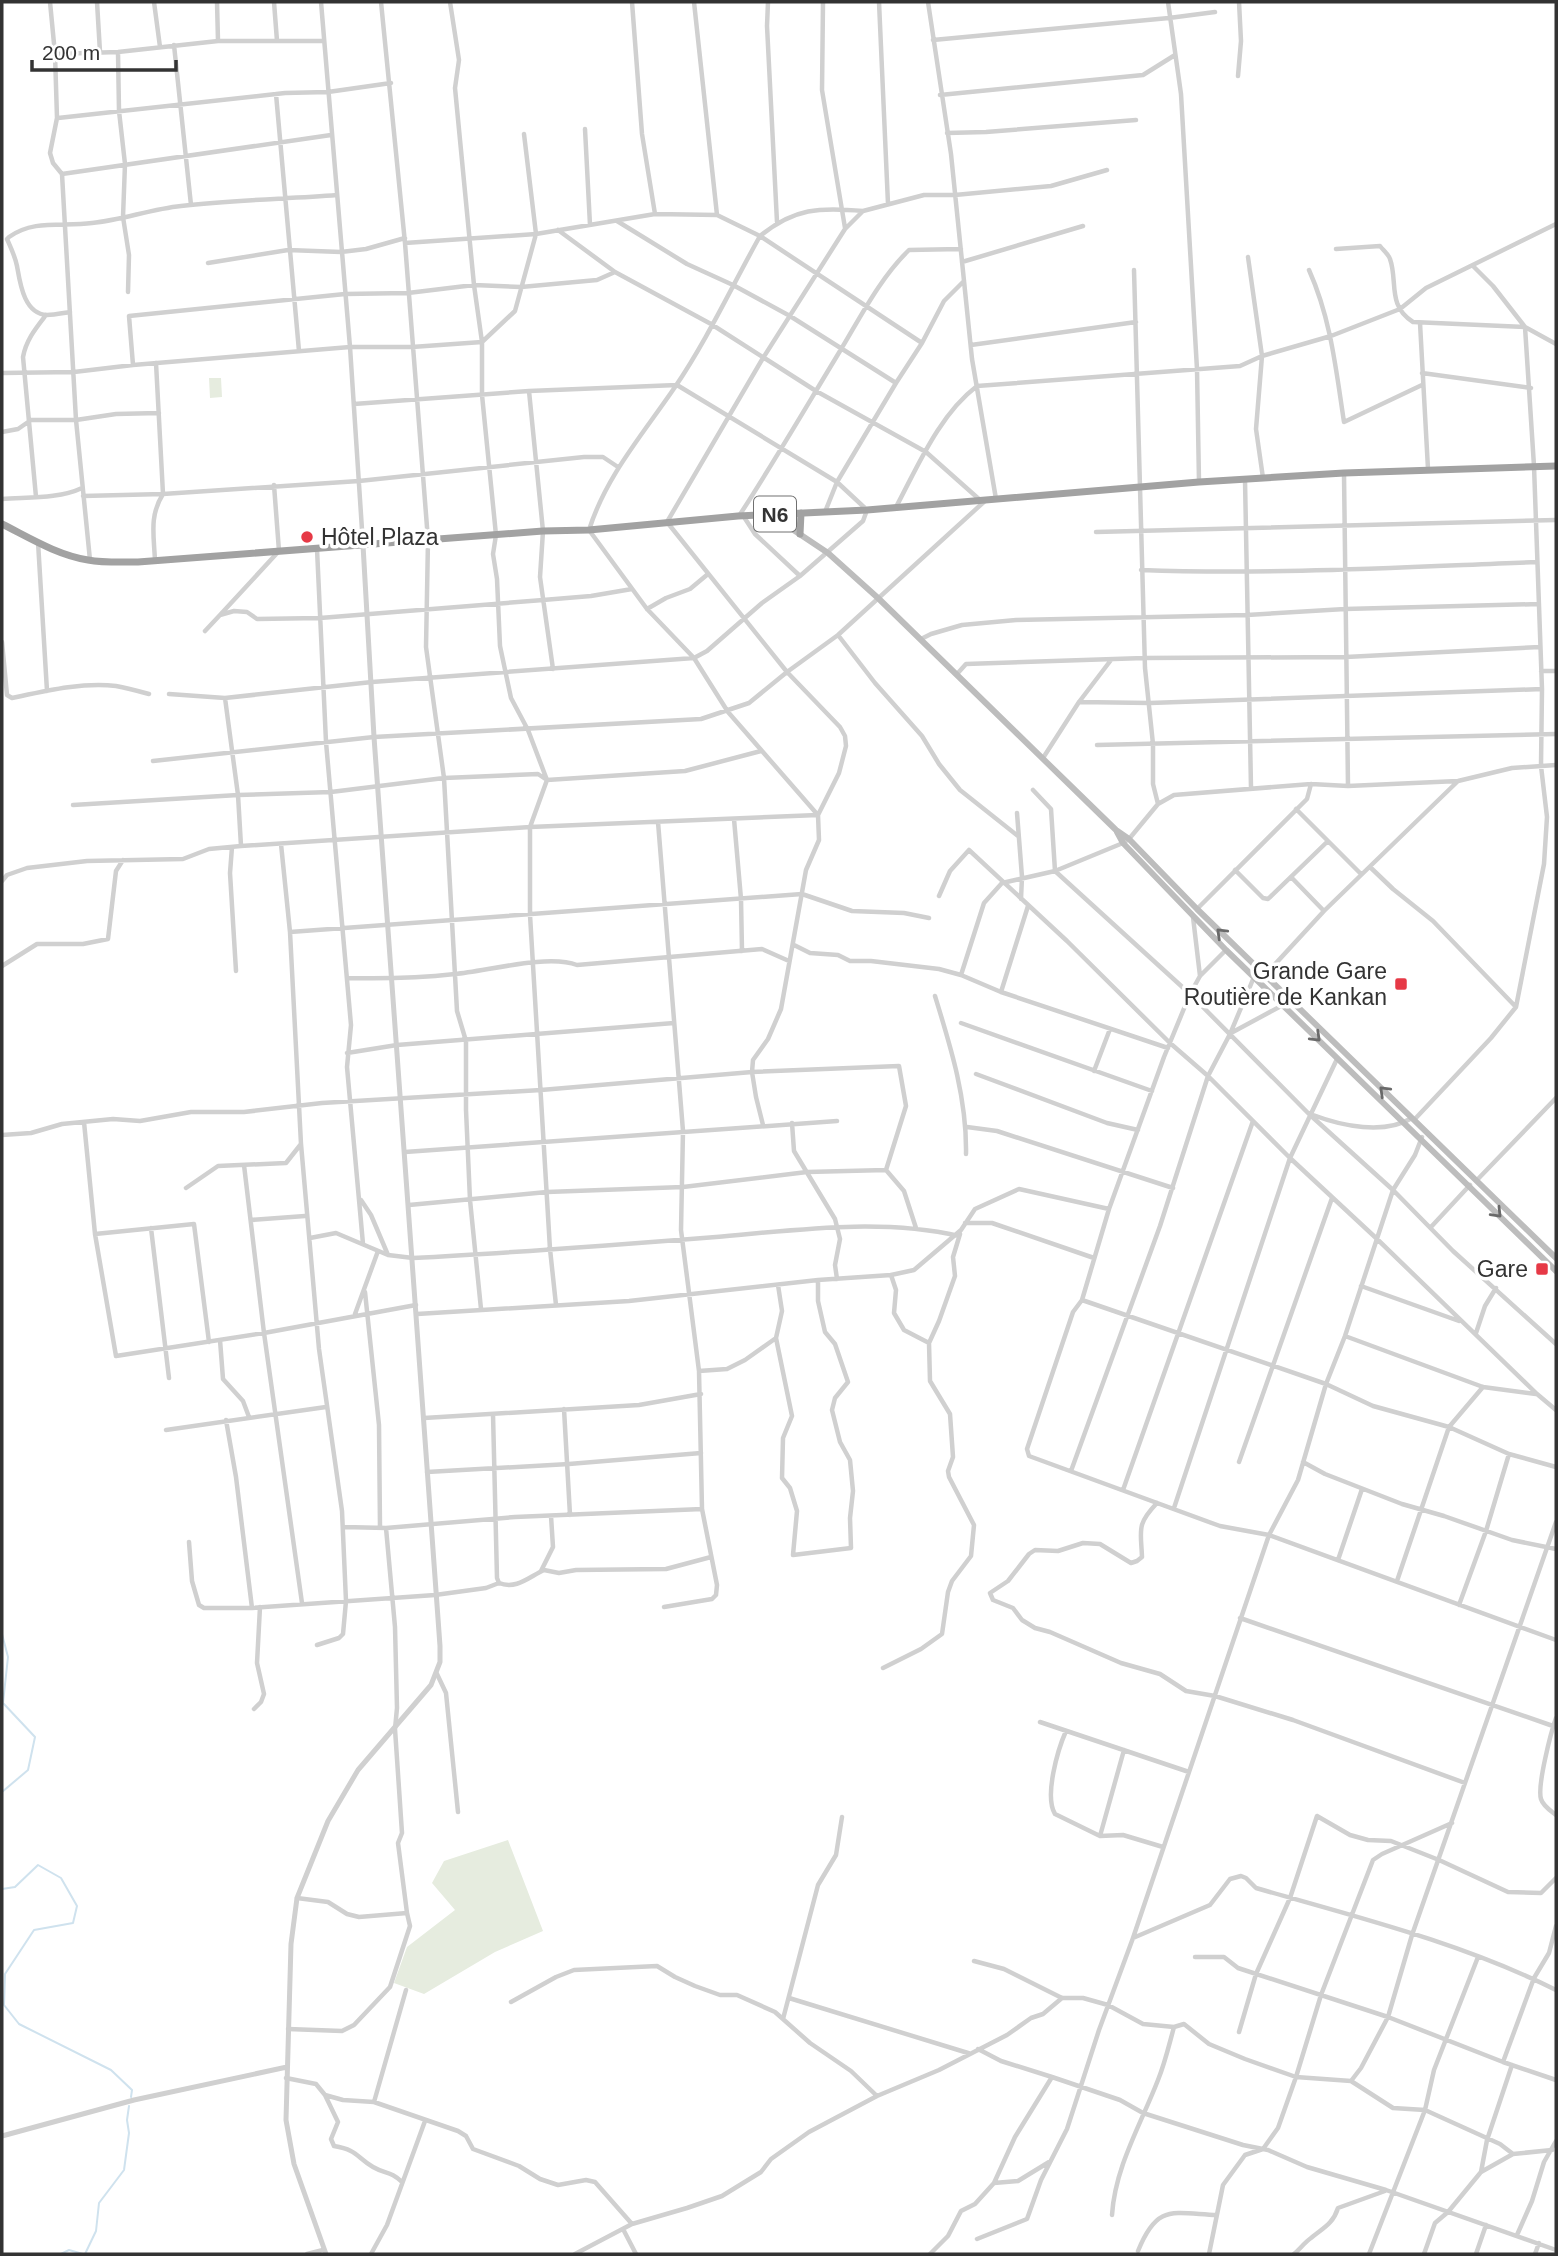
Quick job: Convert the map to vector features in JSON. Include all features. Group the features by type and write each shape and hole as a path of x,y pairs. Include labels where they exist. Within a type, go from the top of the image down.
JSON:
{"highway":[{"name":"N6","path":"2,524 54,550 90,561 155,561 542,531 589,530 741,516 896,508 1199,482 1428,469 1556,466"},
{"path":"800,534 801,513"}],"main road":[{"path":"770,514 828,553 921,639 1116,830 1226,950 1556,1271"},
{"path":"1126,841 1556,1258"}],"street":[{"path":"50,2 57,118 50,153 53,163 62,174 76,420 90,561"},
{"path":"97,2 100,52"},
{"path":"154,2 160,47"},
{"path":"217,2 218,41"},
{"path":"274,2 277,41"},
{"path":"307,2254 325,2252 294,2164 286,2120 291,1944 297,1898 328,1821 358,1770 432,1685 437,1674 440,1646 374,737 350,347 321,2"},
{"path":"382,2 405,240 423,473 428,540 426,647 444,778 457,1011 466,1041 470,1200 481,1309"},
{"path":"450,2 459,60 455,88 482,342 482,395 496,535 493,554 500,646 511,698 528,730 547,780 530,827 530,915 550,1249 556,1305"},
{"path":"632,2 642,134 655,214"},
{"path":"694,2 717,215"},
{"path":"768,2 777,222"},
{"path":"823,2 822,90 845,229"},
{"path":"879,2 888,204"},
{"path":"928,2 955,195 971,345 996,499"},
{"path":"1168,2 1181,94 1197,369 1199,482"},
{"path":"1238,76 1240,2"},
{"path":"933,40 1215,12"},
{"path":"55,54 118,52 218,41 323,41"},
{"path":"174,46 191,205"},
{"path":"118,52 119,111 125,164 123,217 129,255 128,292"},
{"path":"940,95 1143,75 1175,54"},
{"path":"57,118 276,94 328,92 391,83"},
{"path":"276,94 299,351"},
{"path":"947,133 1136,120"},
{"path":"585,129 590,225"},
{"path":"2,373 74,372 350,347 412,347 482,342 515,311 536,234 524,134"},
{"path":"62,174 331,135"},
{"path":"818,814 728,712 694,658 647,609 589,530 597,504 618,467 677,385 760,236 777,222 810,210 863,211 924,195 955,195 1051,186 1107,170"},
{"path":"70,312 46,315 38,312 23,293 17,265 7,239 24,228 50,223 93,223 191,205 337,195"},
{"path":"763,1125 752,1072 753,1060 768,1039 781,1009 806,870 819,840 818,814 839,773 846,746 845,736 840,727 744,620 667,522 763,358 845,229 863,211"},
{"path":"208,263 288,250 341,252 405,240 536,234 655,214 717,215 760,236 922,343"},
{"path":"617,220 687,264 790,316 896,383"},
{"path":"896,508 926,452 962,397 977,386 1240,366 1262,356 1331,336 1400,309 1426,288 1556,224"},
{"path":"962,262 1083,226"},
{"path":"153,761 374,737 701,719 728,712 749,703 787,671 838,635 984,500 926,452 816,391 711,324 615,272 557,230"},
{"path":"1336,248 1380,246 1390,259 1393,286 1400,309 1408,319 1420,323 1525,327"},
{"path":"800,576 755,534 741,516 867,306 900,259 909,250 961,250"},
{"path":"1248,257 1262,356 1256,429 1263,478"},
{"path":"1473,267 1493,286 1525,327 1556,344"},
{"path":"1134,270 1142,487 1144,658 1153,744 1153,784 1158,804"},
{"path":"1309,271 1322,299 1331,336 1344,422 1422,385"},
{"path":"133,365 129,316 294,299 408,293 474,285 521,287 597,280 615,272"},
{"path":"825,512 837,482 871,422 922,343 944,301 964,281"},
{"path":"36,497 24,348 46,315"},
{"path":"971,345 1136,322"},
{"path":"1420,323 1428,469"},
{"path":"1309,1114 1336,1124 1378,1127 1413,1119 1491,1038 1516,1007 1544,864 1547,817 1541,766 1543,734 1536,520 1531,388 1525,327"},
{"path":"155,561 152,518 163,494 156,363"},
{"path":"1422,373 1531,388"},
{"path":"169,694 225,698 372,682 694,658 707,651 828,553 863,521 867,510 837,482 677,385 529,391 354,404"},
{"path":"529,391 542,531 540,577 553,669"},
{"path":"2,432 18,429 31,420 76,420 116,414 159,413"},
{"path":"83,496 163,494 359,481 536,461 603,457 618,467"},
{"path":"1344,473 1348,786"},
{"path":"1245,480 1251,788"},
{"path":"205,631 279,551 274,485"},
{"path":"2,499 72,493 82,488"},
{"path":"1096,532 1556,520"},
{"path":"38,542 47,691"},
{"path":"316,548 326,742 351,1025 347,1054 350,1101 363,1244"},
{"path":"1141,570 1344,570 1536,562"},
{"path":"647,609 666,597 690,589 708,574"},
{"path":"220,615 241,610 257,619 320,618 591,596 632,589"},
{"path":"921,639 962,625 1007,620 1247,615 1345,609 1539,604"},
{"path":"838,635 875,683 922,736 939,764 960,790 1018,836"},
{"path":"2,642 7,695 12,698 89,686 115,686 149,694"},
{"path":"957,674 966,664 1248,656 1346,657 1540,647"},
{"path":"1043,758 1079,702 1112,659"},
{"path":"1541,671 1556,671"},
{"path":"1079,702 1150,703 1542,689"},
{"path":"225,698 238,795 241,846"},
{"path":"1097,745 1556,734"},
{"path":"73,805 331,792 444,778 538,774 547,780 685,771 761,751"},
{"path":"961,975 984,903 1002,883 1055,871 1126,841 1158,804 1174,795 1311,783 1348,786 1458,781 1512,768 1556,765"},
{"path":"1265,975 1324,911 1458,781"},
{"path":"1197,909 1307,799 1311,783"},
{"path":"1033,790 1051,809 1055,871 1190,994 1309,1114 1394,1190 1556,1344"},
{"path":"1296,809 1361,874"},
{"path":"1017,813 1021,899"},
{"path":"2,881 7,876 27,868 124,859 183,859 209,849 241,846 530,827 818,814"},
{"path":"734,819 741,898 742,951"},
{"path":"658,822 683,1130 682,1240 701,1394 702,1508 717,1585 716,1595 712,1599 664,1607"},
{"path":"1235,870 1263,898 1268,899 1328,841"},
{"path":"281,844 290,932 305,1216 310,1238 326,1407 343,1527 346,1601 343,1634 339,1638 317,1644"},
{"path":"232,847 230,873 236,971"},
{"path":"939,896 950,871 969,850 1067,941 1169,1045 1208,1076 1290,1158 1556,1410"},
{"path":"2,966 37,944 83,944 108,939 116,871 124,859"},
{"path":"1370,867 1433,922 1516,1007"},
{"path":"1292,878 1324,911"},
{"path":"290,932 802,894 852,911 904,913 929,918"},
{"path":"1001,992 1028,906"},
{"path":"1193,916 1200,976"},
{"path":"794,945 810,953 838,955 850,961 937,969 961,975 1001,992 1110,1029 1169,1045"},
{"path":"347,978 393,979 534,963 566,961 577,965 647,961 670,956 762,949 789,961"},
{"path":"1226,950 1200,976 1169,1045 1122,1172 1082,1300 1073,1312 1027,1449 1029,1456 1220,1526 1269,1535 1556,1640"},
{"path":"1071,1471 1173,1188 1208,1076 1230,1034 1254,977"},
{"path":"935,996 958,1072 967,1127 967,1154"},
{"path":"1230,1034 1283,1005"},
{"path":"347,1054 397,1045 674,1023"},
{"path":"961,1023 1152,1091"},
{"path":"1094,1070 1110,1029"},
{"path":"1174,1508 1290,1158 1337,1058"},
{"path":"2,1135 32,1133 61,1124 113,1119 140,1121 191,1111 244,1112 299,1105 679,1080 752,1072 899,1066 906,1106 886,1170"},
{"path":"976,1074 1107,1123 1138,1130"},
{"path":"1478,1180 1556,1098"},
{"path":"405,1152 837,1121"},
{"path":"1123,1490 1253,1121"},
{"path":"84,1122 95,1234 116,1356 317,1324 416,1305"},
{"path":"792,1123 793,1151 835,1219 840,1239 835,1265 837,1279"},
{"path":"967,1127 997,1131 1173,1188"},
{"path":"977,2239 1027,2219 1050,2161 1067,2129 1269,1535 1298,1480 1326,1384 1394,1190 1415,1155 1425,1131"},
{"path":"186,1188 218,1166 286,1163 301,1144"},
{"path":"244,1165 264,1333 302,1603"},
{"path":"409,1205 547,1192 683,1187 807,1172 886,1170 905,1191 916,1228"},
{"path":"1431,1227 1470,1185"},
{"path":"417,1314 691,1296 818,1280 891,1275 914,1270 958,1233 975,1209 1019,1189 1110,1209"},
{"path":"359,1197 371,1215 388,1255"},
{"path":"1239,1462 1332,1198"},
{"path":"251,1220 305,1216"},
{"path":"965,1223 992,1223 1094,1258"},
{"path":"95,1234 194,1224 209,1342"},
{"path":"310,1238 336,1233 388,1255 413,1258 837,1227 916,1228 958,1233"},
{"path":"150,1228 169,1378"},
{"path":"883,1668 921,1649 942,1634 952,1581 971,1556 974,1525 948,1471 953,1457 950,1414 930,1381 929,1342 955,1276 953,1257 958,1233"},
{"path":"355,1315 378,1251"},
{"path":"891,1275 896,1290 894,1313 904,1329 929,1342"},
{"path":"778,1285 782,1311 776,1338 792,1416 783,1438 782,1478 790,1488 797,1511 793,1555 851,1548 853,1491 850,1460 841,1442 832,1410 835,1398 848,1382 835,1344 825,1332 818,1301 818,1280"},
{"path":"1361,1286 1462,1322"},
{"path":"1476,1333 1485,1306 1496,1288"},
{"path":"288,2029 342,2031 354,2025 390,1987 411,1926 398,1843 402,1833 395,1729 397,1699 392,1598 383,1528 379,1425 365,1292"},
{"path":"1082,1300 1326,1384 1373,1406 1449,1427 1509,1454 1556,1467"},
{"path":"1345,1336 1483,1387 1537,1394"},
{"path":"699,1371 727,1368 745,1360 776,1338"},
{"path":"220,1340 223,1379 243,1401 249,1417"},
{"path":"1396,1581 1449,1427 1483,1387"},
{"path":"424,1418 639,1405 701,1394"},
{"path":"166,1430 326,1407"},
{"path":"564,1409 570,1515"},
{"path":"493,1414 499,1583"},
{"path":"226,1420 252,1608"},
{"path":"427,1472 569,1464 701,1452"},
{"path":"1459,1605 1486,1531 1509,1454"},
{"path":"1304,1462 1325,1475 1362,1489 1512,1540 1556,1549"},
{"path":"1338,1560 1362,1489"},
{"path":"1157,1503 1142,1523 1139,1532 1142,1557 1137,1561 1131,1563 1100,1544 1083,1543 1058,1552 1035,1550 1008,1581 990,1593 993,1600 1013,1608 1022,1620 1035,1628 1121,1663 1160,1674 1186,1691 1215,1696 1293,1720 1465,1783"},
{"path":"343,1527 383,1528 702,1508"},
{"path":"540,1572 553,1547 551,1516"},
{"path":"1351,2081 1361,2068 1388,2017 1412,1935 1556,1522"},
{"path":"190,1542 192,1581 199,1605 223,1610 435,1595 486,1588 499,1583 503,1585 524,1582 548,1570 559,1573 576,1570 666,1569 711,1558"},
{"path":"254,1709 264,1694 257,1663 260,1607"},
{"path":"1240,1618 1553,1726"},
{"path":"437,1674 446,1693 458,1812"},
{"path":"1556,1718 1540,1793 1543,1804 1556,1815"},
{"path":"1040,1722 1188,1772"},
{"path":"1066,1731 1056,1755 1052,1809 1061,1819 1100,1836 1123,1835 1163,1847"},
{"path":"1100,1836 1124,1751"},
{"path":"1239,2032 1256,1974 1290,1898 1317,1816 1350,1835 1368,1840 1391,1841 1508,1892 1541,1893 1556,1878"},
{"path":"783,2019 818,1885 824,1870 836,1855 842,1817"},
{"path":"1209,2254 1223,2185 1245,2155 1263,2149 1278,2128 1321,1995 1373,1860 1452,1824"},
{"path":"1133,1938 1210,1905 1225,1883 1237,1877 1246,1878 1256,1888 1351,1915 1478,1957 1534,1978 1556,1990"},
{"path":"297,1898 328,1902 347,1914 359,1917 407,1913"},
{"path":"1503,2062 1534,1978 1549,1953 1556,1926"},
{"path":"1195,1957 1227,1958 1238,1968 1388,2017 1556,2080"},
{"path":"1369,2254 1424,2110 1445,2039 1478,1957"},
{"path":"974,1961 1004,1969 1062,1998 1083,1998 1108,2005 1143,2024 1174,2027 1184,2024 1209,2043 1296,2077 1351,2081 1393,2108 1424,2110 1500,2144 1513,2154"},
{"path":"511,2002 574,1970 657,1966 720,1995 737,1995 775,2012 810,2043 851,2071 877,2096"},
{"path":"374,2102 406,1990"},
{"path":"789,1998 969,2054"},
{"path":"575,2254 632,2224 722,2196 761,2172 771,2159 809,2132 877,2096 939,2070 1007,2035 1031,2018 1043,2014 1062,1998"},
{"path":"1112,2215 1123,2164 1158,2081 1174,2027"},
{"path":"977,2049 1001,2061 1120,2100 1143,2113 1263,2149 1307,2167 1386,2190 1556,2250"},
{"path":"1481,2172 1487,2140 1512,2065"},
{"path":"2,2136 134,2100 287,2067"},
{"path":"930,2254 948,2236 961,2211 975,2204 994,2183 1015,2137 1052,2077"},
{"path":"286,2078 316,2084 324,2095 338,2122 331,2139 334,2146 355,2152 373,2167 394,2174 402,2182"},
{"path":"324,2095 343,2100 374,2102 462,2133 473,2149 519,2166 540,2179 558,2185 586,2180 595,2182 632,2224"},
{"path":"371,2254 387,2225 425,2121"},
{"path":"1517,2235 1532,2201 1544,2162 1556,2141"},
{"path":"1424,2254 1435,2223 1448,2212 1481,2172 1513,2154 1552,2150"},
{"path":"994,2183 1018,2181 1050,2161"},
{"path":"1294,2254 1309,2239 1325,2229 1335,2218 1338,2208 1386,2190"},
{"path":"1138,2251 1147,2230 1158,2218 1167,2214 1217,2215"},
{"path":"1476,2254 1486,2225"},
{"path":"623,2229 636,2254"},
{"path":"1535,2254 1539,2243"}],"shaded area":[{"path":"209,378 221,378 222,397 210,398"},
{"path":"508,1840 543,1931 495,1952 424,1994 394,1983 407,1947 455,1910 432,1883 444,1861"}],"waterway":[{"path":"2,1634 8,1657 3,1703 35,1737 28,1770 2,1792"},
{"path":"2,1889 15,1887 38,1865 61,1878 77,1906 73,1923 34,1930 5,1974 4,2005 19,2024 111,2070 132,2090 131,2097"},
{"path":"85,2254 96,2231 99,2203 124,2170 129,2133 129,2106"},
{"path":"61,2254 69,2250 83,2254"}],"place":[{"name":"Hôtel Plaza","path":"307,537"},
{"name":"Grande Gare Routière de Kankan","path":"1401,984"},
{"name":"Gare","path":"1542,1269"}]}
